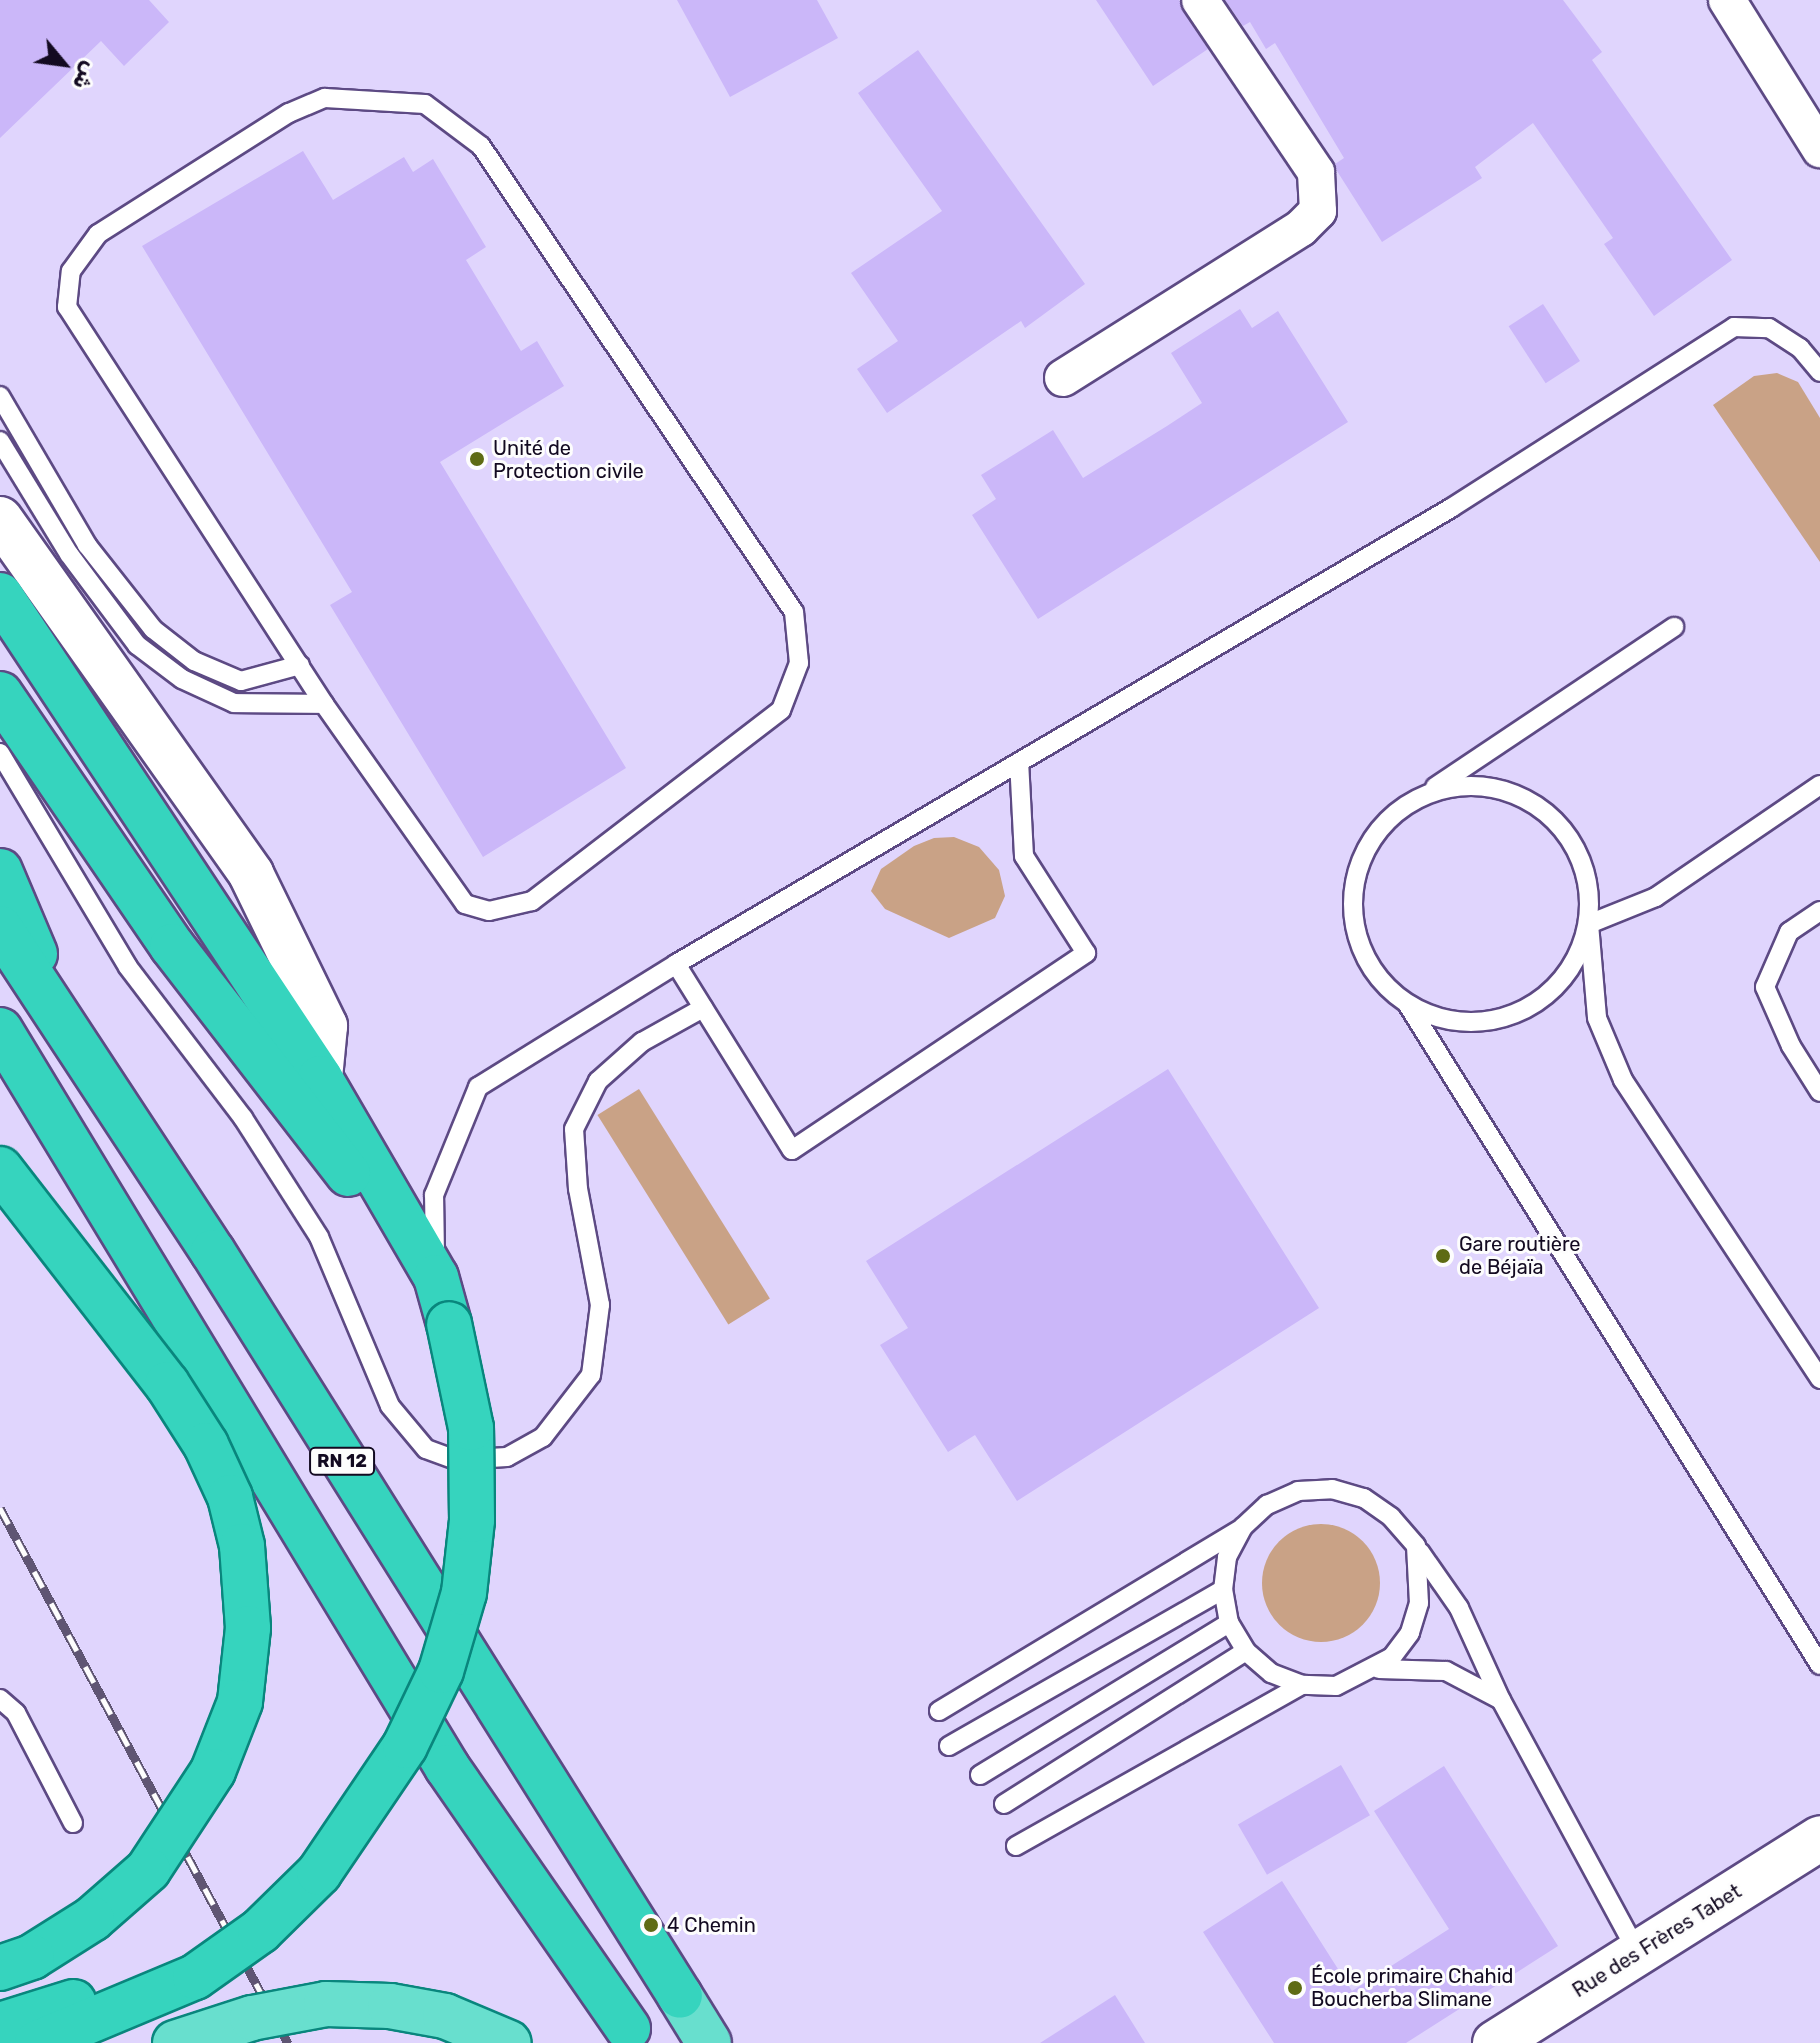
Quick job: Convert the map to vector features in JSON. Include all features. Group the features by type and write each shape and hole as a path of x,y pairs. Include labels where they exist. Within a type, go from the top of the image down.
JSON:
{"highway":[{"path":"0,595 320,1078 436,1277 471,1428 472,1520 464,1593 441,1671 405,1746 319,1873 260,1931 195,1977 37,2043"},
{"path":"0,694 172,946 343,1164 410,1287 423,1331 444,1431 446,1519 437,1587 416,1662 382,1733 298,1855 242,1911 181,1954 119,1984 0,2025"},
{"name":"RN 12","path":"0,871 64,1022"},
{"name":"RN 12","path":"0,928 64,1022 680,1996"},
{"path":"0,1030 447,1767 633,2035"},
{"path":"0,1048 32,1086"},
{"path":"0,1169 167,1384 206,1445 230,1497 242,1546 248,1628 240,1702 213,1771 148,1870 92,1919 32,1957 0,1968"}],"main road":[{"name":"RN 12","path":"680,1996 709,2043"},
{"path":"175,2043 252,2018 326,2004 390,2006 445,2016 509,2043"}],"street":[{"path":"1063,378 1301,228 1318,211 1316,172 1200,0"},
{"path":"1727,0 1820,149"},
{"path":"0,519 251,874 325,1026 320,1078"},
{"name":"Rue des Frères Tabet","path":"1495,2043 1820,1838"}],"lane":[{"path":"325,98 425,104 481,146 794,612 799,663 781,710 532,901 489,911 465,904 324,704 300,665 86,342 67,307 71,271 98,234 289,113 325,98"},
{"path":"436,1277 434,1195 478,1087 676,964 1451,508 1659,370 1734,327 1769,328 1800,348 1820,372"},
{"path":"0,396 87,545 153,629 194,661 241,681 300,665"},
{"path":"0,441 69,554 137,645 182,679 234,703 324,704"},
{"path":"1674,627 1390,818 1368,847 1355,880 1353,916 1363,951 1381,982 1408,1005 1820,1665"},
{"path":"0,753 128,967 243,1118 319,1237 390,1406 426,1449 456,1460 507,1457 543,1437 591,1375 600,1305 578,1189 574,1129 598,1081 642,1042 703,1008"},
{"path":"676,964 792,1150 1086,953 1024,856 1019,762"},
{"path":"1408,1005 1445,1020 1483,1022 1520,1012 1552,991 1576,960 1589,924 1656,897 1820,785"},
{"path":"1419,797 1455,786 1492,787 1527,799 1557,821 1578,851 1585,875 1597,1018 1623,1080 1820,1379"},
{"path":"1820,911 1789,932 1765,987 1791,1046 1820,1092"},
{"path":"939,1711 1243,1527 1267,1505 1298,1491 1332,1489 1364,1498 1391,1517 1416,1546 1459,1608 1501,1700 1638,1953"},
{"path":"1243,1527 1227,1557 1223,1590 1229,1623 1246,1651 1271,1673 1302,1685 1336,1686 1392,1657 1410,1633 1419,1603 1416,1546"},
{"path":"949,1746 1223,1590"},
{"path":"980,1775 1229,1623"},
{"path":"1004,1804 1246,1651"},
{"path":"1369,1671 1400,1666 1446,1671 1501,1700"},
{"path":"1016,1846 1302,1685"},
{"path":"0,1699 16,1713 73,1823"}],"shaded area":[{"path":"1777,373 1798,382 1820,418 1820,562 1713,405 1754,376"},
{"path":"954,837 979,847 999,870 1005,896 995,918 949,938 885,909 871,891 881,869 914,846 934,838"},
{"path":"639,1089 770,1298 728,1324 597,1115"},
{"path":"1321,1524 1344,1528 1363,1541 1376,1560 1380,1583 1376,1606 1363,1625 1344,1638 1321,1642 1298,1638 1279,1625 1266,1606 1262,1583 1266,1560 1279,1541 1298,1528"}],"building":[{"path":"0,0 149,0 169,22 124,66 101,41 0,138"},
{"path":"677,0 817,0 838,38 730,97"},
{"path":"1096,0 1179,0 1208,49 1153,86"},
{"path":"1225,0 1563,0 1602,52 1592,60 1732,260 1654,316 1604,244 1613,238 1533,123 1475,167 1482,178 1382,242 1337,171 1335,164 1344,158 1275,43 1266,49 1250,22 1243,26"},
{"path":"918,50 1085,284 1025,328 1021,321 887,413 857,369 898,341 851,273 942,211 858,93"},
{"path":"303,151 333,200 404,157 413,172 433,159 486,247 466,260 521,351 537,341 564,386 440,462 626,768 483,857 330,605 352,592 142,246"},
{"path":"1543,304 1580,361 1546,383 1509,326"},
{"path":"1240,309 1252,328 1278,311 1348,422 1038,619 972,515 996,499 981,475 1053,430 1083,478 1167,426 1202,403 1171,353"},
{"path":"1168,1069 1319,1308 1017,1501 975,1435 948,1452 880,1345 908,1328 866,1261"},
{"path":"1341,1765 1370,1815 1267,1875 1238,1824"},
{"path":"1444,1766 1558,1946 1406,2043 1274,2043 1203,1932 1282,1881 1352,1991 1449,1929 1374,1811"},
{"path":"1115,1995 1145,2043 1040,2043"}],"railway":[{"path":"0,1508 288,2043"}],"place":[{"name":"Unité de Protection civile","path":"477,459"},
{"name":"Gare routière de Béjaïa","path":"1443,1256"},
{"name":"4 Chemin","path":"651,1925"},
{"name":"École primaire Chahid Boucherba Slimane","path":"1295,1988"}]}
